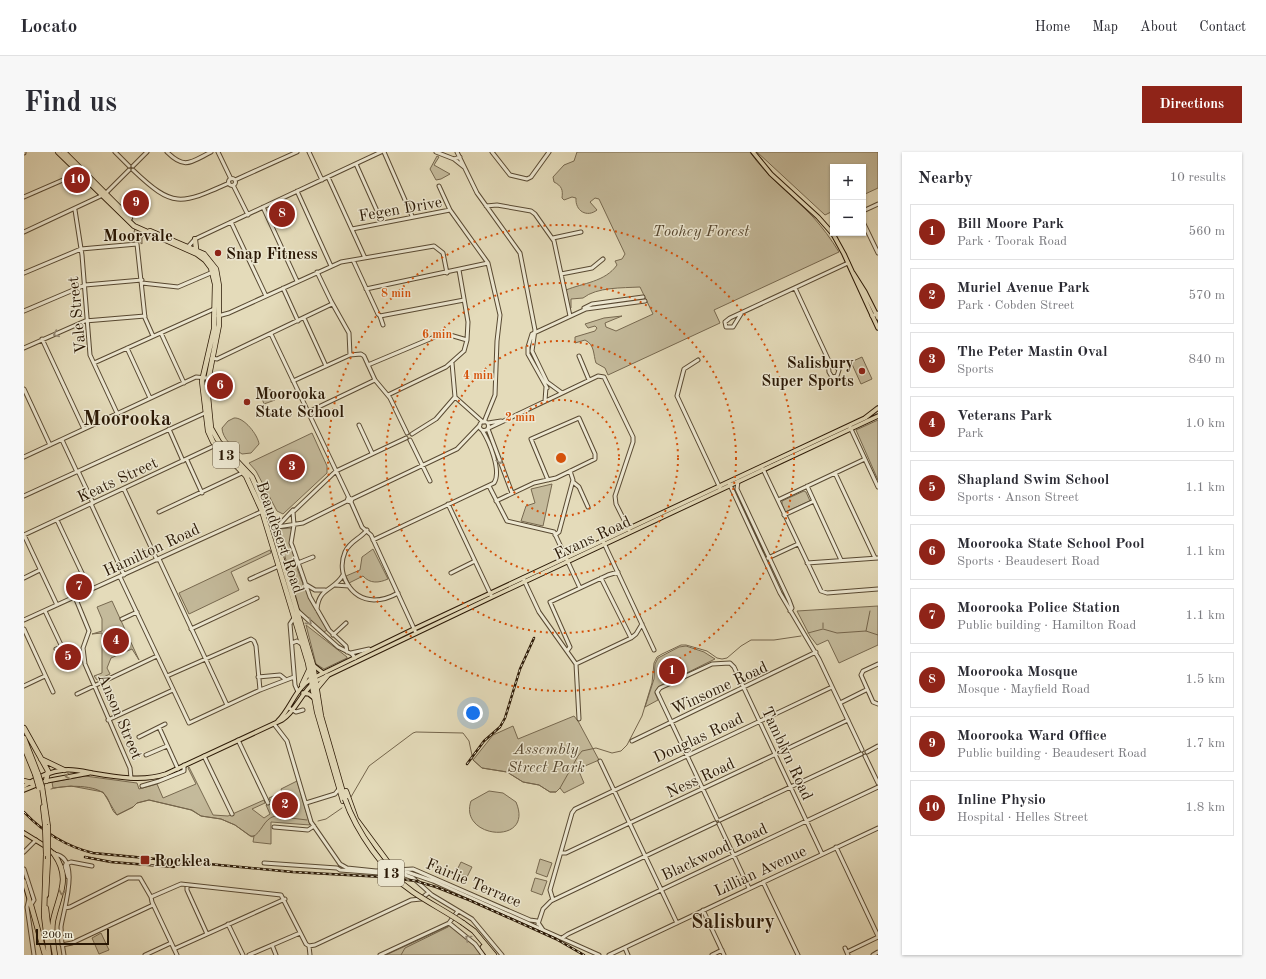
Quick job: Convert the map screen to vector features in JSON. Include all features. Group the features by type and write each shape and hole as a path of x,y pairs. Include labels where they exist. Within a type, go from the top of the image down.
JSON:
{"highway":[{"name":"Beaudesert Road","path":"58,152 138,228 188,248 205,260 213,272 217,309"},
{"name":"Beaudesert Road","path":"64,152 104,195"},
{"path":"195,239 196,249"},
{"name":"Beaudesert Road","path":"188,248 196,249 207,256 216,269 219,286 217,309 218,333 212,358 205,377 212,432 217,443 244,472 264,510"},
{"name":"Beaudesert Road","path":"217,316 205,377 205,413 209,435 249,473 264,510 296,608 317,688 321,716 340,777 343,800"},
{"name":"Beaudesert Road","path":"270,528 294,618 311,667"},
{"path":"302,685 311,667"},
{"path":"317,688 325,675"},
{"name":"Beaudesert Road","path":"314,680 316,712 339,789 357,830 394,879 411,894 474,932 494,955"},
{"path":"24,728 48,774 46,781"},
{"path":"24,738 36,774 47,825 48,859 46,913 54,955"},
{"path":"24,747 36,774"},
{"path":"41,759 64,770"},
{"path":"340,777 356,819 393,870"},
{"path":"25,783 38,786"},
{"path":"47,825 44,916 49,955"},
{"path":"376,846 393,870"},
{"path":"54,854 61,868 63,883 52,925 54,955"},
{"path":"31,905 45,955"},
{"name":"Beaudesert Road","path":"462,924 490,955"}],"main road":[{"path":"753,152 771,174 829,229 878,318"},
{"path":"875,314 878,328"},
{"name":"Evans Road","path":"729,483 738,481 850,427 878,408"},
{"name":"Evans Road","path":"314,680 720,487 850,427 878,416"},
{"name":"Evans Road","path":"325,675 374,648 415,631"},
{"path":"311,667 325,675"},
{"path":"275,723 289,708 302,685 314,680"},
{"path":"25,783 48,774 64,770 83,770 130,778 151,778 178,769 287,717 314,680"},
{"path":"304,693 309,694 314,698"},
{"path":"24,790 38,786 46,781 90,772"},
{"path":"24,832 54,854"},
{"path":"24,881 31,905"}],"street":[{"path":"115,152 154,190 175,198 186,199 200,196 229,183 231,178"},
{"path":"24,232 75,210 104,195 147,152"},
{"path":"167,152 176,161 186,163 211,152"},
{"path":"216,152 231,178 235,180"},
{"path":"235,180 297,152"},
{"path":"309,152 322,180"},
{"path":"188,248 195,239 382,152 412,216"},
{"path":"436,152 448,156 465,168"},
{"path":"492,152 510,176 526,179 531,177 549,152"},
{"path":"448,156 458,155"},
{"path":"453,159 458,155"},
{"path":"458,155 477,193 520,253 536,333 532,352 545,379 547,389 545,400"},
{"path":"356,164 382,222"},
{"path":"69,176 72,171 72,166"},
{"path":"24,197 69,176 80,173"},
{"path":"328,177 365,258"},
{"path":"235,180 234,185 248,214"},
{"path":"229,183 234,185"},
{"path":"439,186 450,210"},
{"path":"297,191 332,266"},
{"path":"866,210 878,204"},
{"path":"486,206 497,205 533,212 553,238 570,316"},
{"path":"263,207 298,281"},
{"name":"Vale Street","path":"75,210 81,248 90,354 117,413"},
{"name":"Fegen Drive","path":"352,229 412,216 450,210 488,263 500,315 497,341 496,390 489,412 488,429 512,493"},
{"path":"231,222 266,296"},
{"path":"866,228 878,253"},
{"path":"553,238 581,232"},
{"path":"24,273 81,248 137,244 139,246 145,316 153,336"},
{"path":"217,316 266,296 317,272 354,260 434,246 443,253 447,272"},
{"path":"561,274 592,268 603,259"},
{"path":"354,260 383,325"},
{"path":"366,289 488,263"},
{"path":"741,314 733,327 726,327 725,322 728,320 848,263"},
{"path":"388,395 452,363 463,353 468,340 468,322 459,270"},
{"path":"24,311 84,285 142,281 178,287 213,272"},
{"path":"317,272 332,304 350,333 350,355"},
{"path":"283,288 298,321"},
{"path":"795,288 828,359 839,370 837,376 832,377 829,374 828,359"},
{"path":"547,389 528,354 531,337 590,305 644,299"},
{"path":"380,316 464,300"},
{"path":"212,358 217,358 271,334 332,304"},
{"path":"94,363 217,309"},
{"path":"24,348 88,320 145,316"},
{"path":"304,318 326,366"},
{"path":"160,333 184,383"},
{"path":"271,334 362,527 367,530 373,540 415,631"},
{"path":"368,365 437,336 450,335 468,340"},
{"path":"42,340 84,429"},
{"path":"127,348 150,398"},
{"path":"293,381 350,355 362,355 375,380 388,395 407,432 406,438"},
{"path":"578,356 589,380"},
{"path":"698,360 684,369 677,396 720,487"},
{"path":"410,440 413,437 412,434 436,419 454,396 452,363"},
{"path":"488,429 502,420 589,380 600,376 606,379 633,437 633,442 615,496 616,504 629,530"},
{"path":"24,457 150,398 196,378 205,377"},
{"path":"545,379 552,387 562,393"},
{"path":"308,412 375,380"},
{"path":"547,389 552,387"},
{"path":"24,389 50,445"},
{"path":"373,540 495,482 497,476 491,449 482,430 482,423 454,396"},
{"path":"479,419 484,417 489,412"},
{"name":"Fegen Drive","path":"270,528 294,525 307,521 457,449 482,423 489,412"},
{"path":"24,496 205,413"},
{"path":"496,501 534,483 548,480 570,471 596,458 579,418 531,439 548,480"},
{"path":"482,423 502,420"},
{"path":"359,425 372,453"},
{"path":"850,427 878,487"},
{"path":"169,429 202,493"},
{"name":"Fegen Drive","path":"469,436 476,431 488,429"},
{"path":"407,432 412,434"},
{"path":"278,526 280,522 336,471 406,438"},
{"path":"406,438 410,440 430,481"},
{"path":"62,440 78,471 137,612 190,723 260,690 285,679 294,677"},
{"name":"Keats Street","path":"24,535 185,461 217,443"},
{"path":"778,500 865,459"},
{"path":"763,469 819,588 823,592 878,589"},
{"path":"555,535 559,532 573,482 570,471"},
{"path":"158,512 202,493 244,472"},
{"path":"807,563 877,558 835,473"},
{"path":"738,481 737,489 789,600 792,608 790,611"},
{"path":"573,482 579,487 588,508"},
{"path":"729,483 764,560 790,611 816,652 862,750 861,754"},
{"path":"489,486 507,520 551,531 555,535 580,588"},
{"path":"806,486 841,560"},
{"path":"124,489 227,705"},
{"path":"784,515 814,501"},
{"path":"448,504 491,595"},
{"name":"Hamilton Road","path":"24,620 264,510"},
{"name":"Beaudesert Road","path":"294,510 292,543 305,583 317,609 333,635 347,646 348,653"},
{"path":"57,520 90,590"},
{"path":"367,530 355,539 346,549 342,560 343,575 349,586 358,595 372,600 382,599 398,593"},
{"path":"24,535 57,606"},
{"path":"604,542 654,650"},
{"path":"764,560 798,544"},
{"path":"298,563 313,557"},
{"path":"451,573 475,561"},
{"path":"250,579 279,566"},
{"path":"24,578 40,570"},
{"path":"567,651 570,647 550,604 601,578 618,572"},
{"path":"317,609 318,599 325,590 335,585 343,575"},
{"path":"601,578 631,638"},
{"path":"524,580 539,612 576,664 580,719"},
{"path":"305,583 313,589 325,590"},
{"path":"335,585 349,586"},
{"name":"Anson Street","path":"75,597 88,626 89,634 84,648 84,658 108,720 130,768 130,778"},
{"path":"191,629 257,598"},
{"name":"Beaudesert Road","path":"296,608 324,635 356,659"},
{"path":"45,611 62,647 56,649"},
{"path":"122,619 137,612"},
{"name":"Beaudesert Road","path":"294,618 290,622 295,688 298,692"},
{"path":"333,635 346,623"},
{"path":"576,664 631,638 636,634 642,624"},
{"path":"24,629 53,692"},
{"path":"167,676 246,639 254,638 260,690"},
{"path":"292,643 298,642 303,645"},
{"path":"348,661 350,657 348,653 374,648"},
{"name":"Winsome Road","path":"632,741 816,652"},
{"path":"77,694 157,656"},
{"name":"Tamblyn Road","path":"671,723 658,691 712,664 731,664 760,721 822,854"},
{"path":"877,705 866,690 861,674 878,664"},
{"path":"258,677 280,675 285,679"},
{"path":"24,686 46,676"},
{"name":"Douglas Road","path":"561,853 574,810 832,687"},
{"path":"108,720 174,690"},
{"path":"840,703 866,690"},
{"path":"289,708 297,712 303,710"},
{"name":"Ness Road","path":"561,853 566,853 848,720"},
{"path":"275,723 287,741 314,826 342,866"},
{"path":"671,723 750,888"},
{"path":"139,737 165,724"},
{"path":"159,728 178,769"},
{"path":"238,740 268,803"},
{"path":"146,755 167,746"},
{"path":"865,756 867,752 878,746"},
{"path":"862,750 867,752"},
{"path":"155,751 157,755"},
{"path":"861,754 865,756 878,783"},
{"path":"536,920 546,904 553,900 861,754"},
{"path":"204,756 232,814"},
{"path":"600,761 677,923"},
{"path":"142,786 154,783 184,771 184,766"},
{"path":"151,778 154,783"},
{"name":"Blackwood Road","path":"562,938 878,787"},
{"path":"306,803 335,794 339,789"},
{"path":"335,794 343,800"},
{"path":"274,827 308,830 314,826"},
{"name":"Lillian Avenue","path":"609,955 878,828"},
{"path":"24,852 32,842 36,840"},
{"path":"836,847 878,937 847,954 845,948"},
{"path":"553,900 550,890 561,853"},
{"path":"54,854 61,857 68,869 68,890 61,930 64,955"},
{"path":"264,863 338,868 342,866 393,870 413,878"},
{"path":"66,864 92,866"},
{"path":"66,864 65,866 68,877"},
{"path":"68,869 74,864"},
{"path":"24,869 34,898 28,912"},
{"name":"Fairlie Terrace","path":"393,870 409,870 530,920 536,920 543,930"},
{"path":"409,870 413,878 428,893 476,922 502,955"},
{"name":"Fairlie Terrace","path":"401,874 409,870 599,955"},
{"path":"65,908 70,907 129,877 141,879 151,897 153,905 177,955"},
{"path":"763,882 798,955"},
{"path":"151,897 180,884 187,886 278,894 285,899 300,933 308,946 310,955"},
{"path":"187,886 187,890 207,934"},
{"path":"308,946 314,945 411,900 421,899 428,893"},
{"path":"29,898 27,905 34,955"},
{"path":"174,948 285,899"},
{"path":"62,945 72,943 153,905"},
{"path":"703,910 724,955"},
{"path":"380,955 449,923 458,911"},
{"path":"535,926 539,923 541,914"},
{"path":"449,923 472,941 483,955"},
{"path":"228,924 244,955"},
{"path":"249,955 300,933"},
{"path":"145,955 171,944"},
{"path":"272,945 276,955"},
{"path":"625,948 628,955"},
{"path":"712,955 722,950"},
{"path":"873,955 878,952"}],"green space":[{"name":"Toohey Forest","path":"577,152 750,152 764,170 813,217 839,252 714,310 720,323 608,375 605,368 596,363 591,344 585,340 575,343 575,337 595,331 597,328 595,326 588,328 585,324 604,318 622,316 605,323 606,327 616,331 653,314 640,287 602,290 589,294 583,298 571,299 570,309 566,290 600,279 612,271 617,265 615,261 622,259 625,254 599,199 595,198 590,202 597,210 589,213 582,212 577,206 576,198 572,197 564,200 562,198 561,188 554,182 553,177 564,165 574,161"},
{"path":"757,152 878,152 878,188 866,194 866,164 830,164 830,212 825,215"},
{"path":"437,156 439,157 434,165 450,174 436,180 430,169"},
{"path":"135,228 146,234 142,238 142,244 138,241 132,241"},
{"name":"Salisbury Super Sports","path":"862,357 872,379 861,384 851,362"},
{"path":"225,378 229,387 215,393 211,385"},
{"path":"270,389 275,400 264,404 260,393"},
{"path":"238,418 246,423 258,440 259,444 251,453 242,454 232,446 224,436 222,428 228,421"},
{"path":"878,420 878,480 856,430"},
{"path":"312,433 327,466 327,473 283,514 277,511 256,471 249,463"},
{"path":"552,484 543,526 521,521 526,506 535,503 531,489"},
{"path":"804,491 806,492 810,501 785,512 782,501"},
{"path":"278,529 292,529 292,542 297,568 308,594 327,630 324,632 302,614 299,608 278,531"},
{"path":"373,549 388,579 372,582 363,576 349,583 346,576 360,570 362,557"},
{"path":"270,550 271,553 231,572 239,590 189,614 179,593"},
{"path":"112,601 139,660 132,649 111,658 107,668 110,674 97,680 94,676 102,673 102,633 92,634 102,631 102,619 97,607"},
{"path":"878,606 878,645 839,663 828,640 817,645 810,636 797,611"},
{"path":"306,625 347,658 324,669 316,664"},
{"path":"686,646 704,652 715,659 658,687 655,693 658,700 645,707 654,679 655,664 658,658 679,647"},
{"name":"Assembly Street Park","path":"574,716 599,760 578,769 584,783 564,793 560,788 556,792 550,792 539,785 523,782 507,772 482,768 473,760 493,735 513,726 518,739"},
{"path":"189,767 213,815 228,816 264,800 265,803 252,809 264,818 270,814 266,805 271,802 269,798 282,792 281,789 297,781 310,825 271,822 271,844 253,842 254,836 250,836 235,825 221,819 201,816 191,810 149,800 137,803 133,807 117,815 103,792 71,786 53,788 52,782 85,776 137,783 139,789 157,784 163,798 196,784 188,768"},
{"path":"489,791 503,793 516,802 519,816 515,826 507,831 496,832 485,830 475,823 470,814 471,801"},
{"path":"540,859 552,863 547,877 536,873"},
{"path":"461,862 472,867 464,883 453,878"},
{"path":"535,878 547,881 542,895 531,891"},
{"path":"453,924 477,944 486,955 386,955"},
{"path":"101,933 109,950 99,954 92,938"}],"waterway":[{"path":"866,631 870,611"},
{"path":"823,623 823,628"},
{"path":"808,633 823,629 837,633 866,631 878,635"},
{"path":"351,797 369,766 416,732 463,733 469,741 473,760 482,768 507,772 523,782 539,785 550,792 556,792 560,788 582,751 596,748 612,753 621,751 627,745 642,716 652,683 654,663 657,657 681,645 686,645 707,651 717,658 722,659 727,658 751,640 774,640 801,636"},
{"path":"51,789 72,786 96,789 106,796 113,811 117,815 133,807 137,803 149,800 192,810 201,816 221,819 235,825 252,837 268,820 275,816 307,820"},
{"path":"318,821 326,819 342,808"},
{"path":"401,955 405,948 448,927"}],"railway":[{"path":"467,764 484,741 500,727 505,718 520,669 534,638"},
{"path":"24,812 39,826 56,838 73,847 93,853 293,872 384,877 416,881 469,900 556,939 584,955"},
{"path":"85,857 111,862 174,867"}],"place":[{"name":"Inline Physio","path":"77,180"},
{"name":"Moorooka Ward Office","path":"136,203"},
{"name":"Moorooka Mosque","path":"282,214"},
{"name":"Snap Fitness","path":"218,253"},
{"name":"Salisbury Super Sports","path":"862,371"},
{"name":"Moorooka State School Pool","path":"220,386"},
{"name":"Moorooka State School","path":"247,402"},
{"name":"The Peter Mastin Oval","path":"292,467"},
{"name":"Moorooka Police Station","path":"79,587"},
{"name":"Veterans Park","path":"116,641"},
{"name":"Shapland Swim School","path":"68,657"},
{"name":"Bill Moore Park","path":"672,671"},
{"name":"Muriel Avenue Park","path":"285,805"},
{"name":"Rocklea","path":"145,860"}],"district":[{"name":"Moorvale","path":"138,235"},
{"name":"Moorooka","path":"127,418"},
{"name":"Salisbury","path":"733,921"}]}
